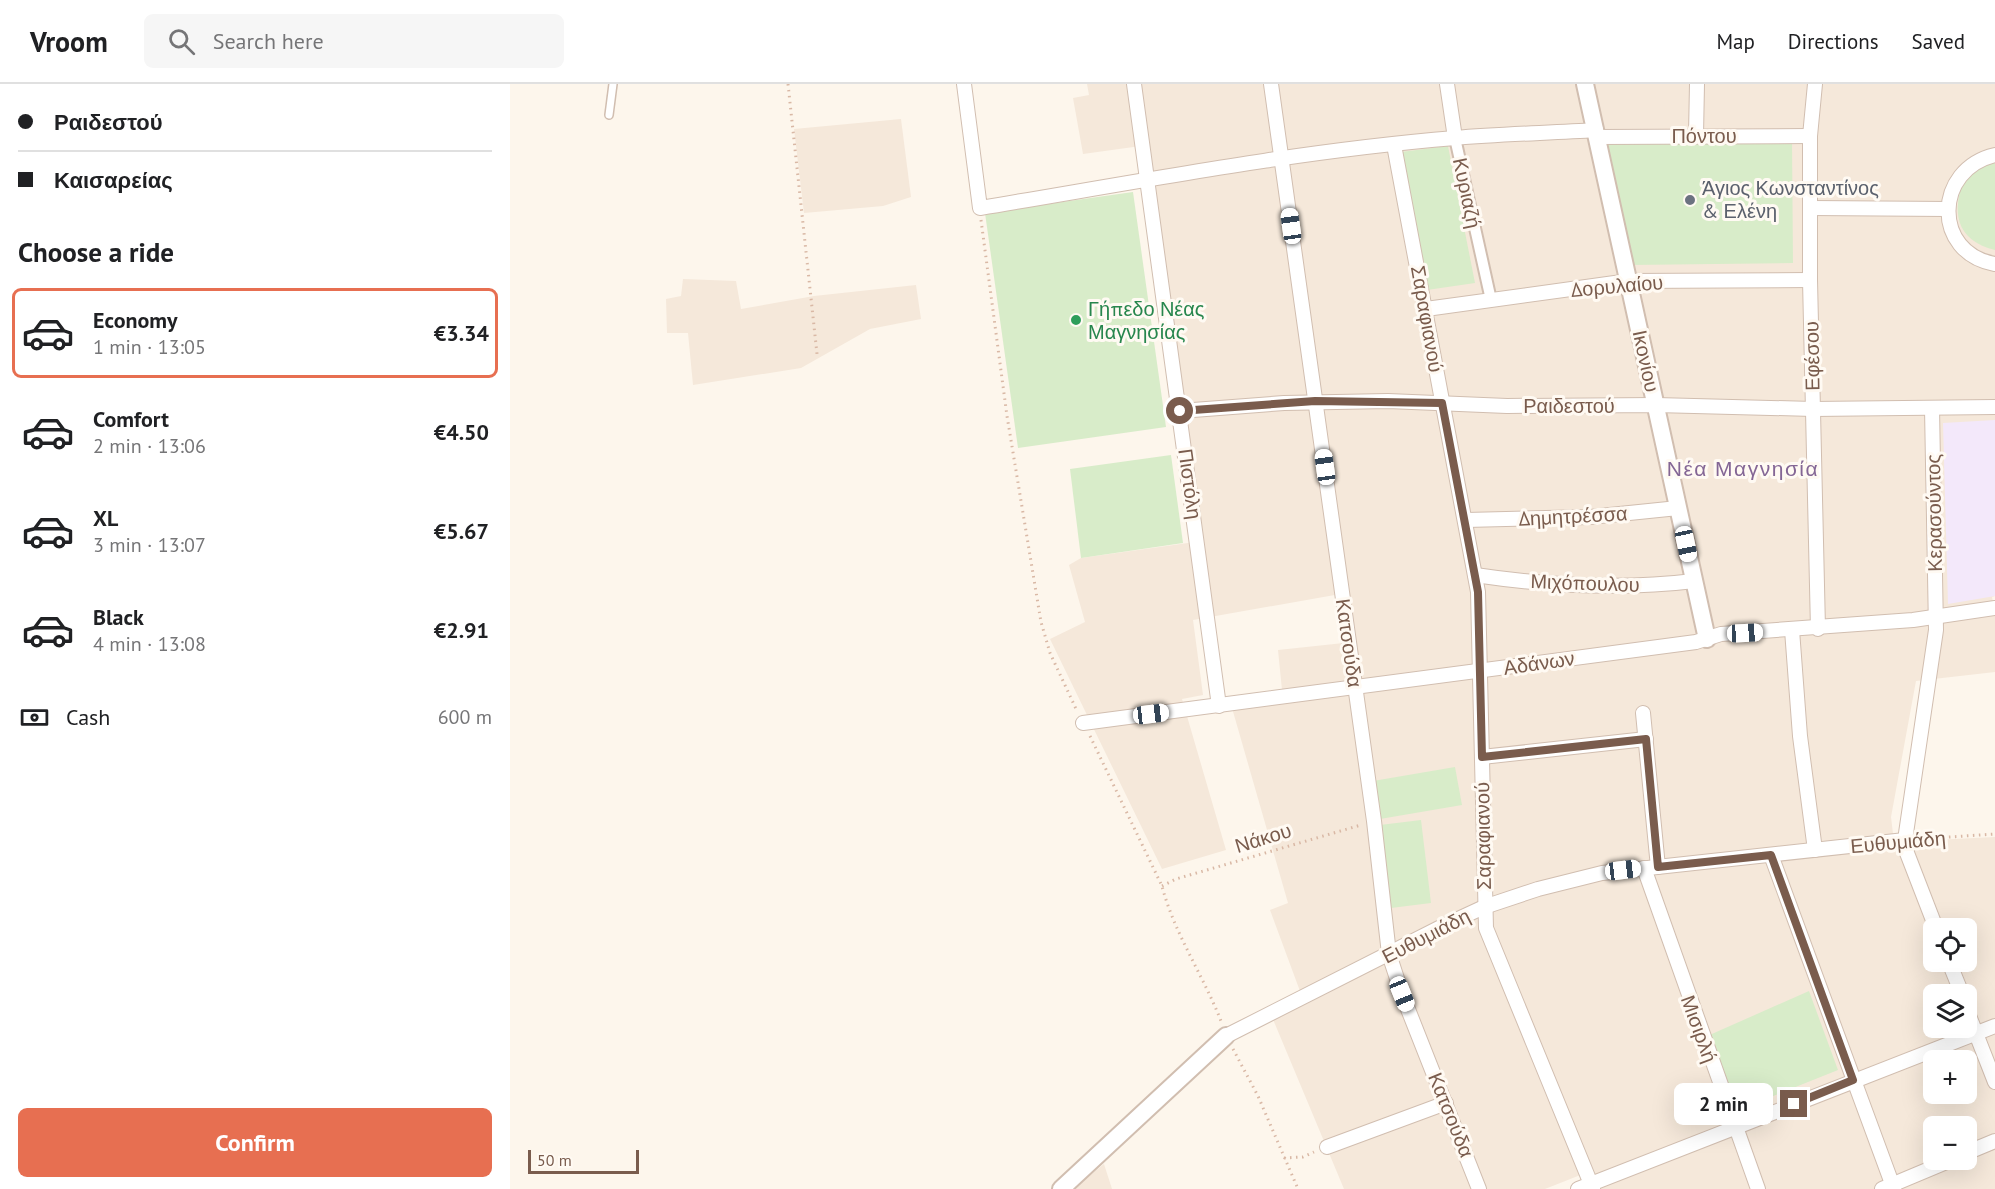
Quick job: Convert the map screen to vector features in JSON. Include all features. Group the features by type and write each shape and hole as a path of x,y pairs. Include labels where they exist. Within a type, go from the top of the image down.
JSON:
{"street":[{"name":"Πόντου","path":"964,84 980,208 1281,160 1455,138 1596,134 1810,136"},
{"name":"Πιστόλη","path":"1134,84 1149,180 1219,706"},
{"name":"Κατσούδα","path":"1271,84 1374,821 1389,954 1402,994 1479,1189"},
{"name":"Κυριαζή","path":"1447,84 1455,138 1491,300"},
{"name":"Ικονίου","path":"1586,84 1707,639"},
{"path":"1696,135 1697,84"},
{"name":"Εφέσου","path":"1815,84 1810,136 1810,280 1818,628"},
{"name":"Σαραφιανού","path":"1394,145 1442,403 1467,520 1478,592 1486,928 1588,1187"},
{"path":"1995,155 1973,163 1962,174 1953,187 1948,209 1952,231 1959,243 1976,257 1995,264"},
{"path":"1810,208 1948,209"},
{"name":"Δορυλαίου","path":"1426,309 1629,281 1810,280"},
{"name":"Ραιδεστού","path":"1180,411 1315,401 1507,406 1656,405 1812,409 1995,406"},
{"name":"Κερασούντος","path":"1905,840 1933,658 1936,617 1932,408"},
{"name":"Δημητρέσσα","path":"1467,520 1590,517 1678,508"},
{"name":"Μιχόπουλου","path":"1475,575 1578,587 1621,587 1694,581"},
{"name":"Αδάνων","path":"1083,723 1481,672 1707,639 1721,634 1936,617 1995,608"},
{"path":"1792,630 1800,736 1815,850"},
{"name":"Μισιρλή","path":"1643,713 1651,868 1735,1128 1758,1189"},
{"path":"1482,757 1646,739"},
{"path":"1905,840 1907,853 1932,918"},
{"name":"Ευθυμιάδη","path":"1226,1036 1484,907 1602,873 1905,840"},
{"path":"1771,855 1890,1187 1928,1170"},
{"path":"1977,1033 1995,1026"},
{"path":"1061,1189 1226,1036"},
{"path":"1977,1036 1995,1082"},
{"path":"1588,1187 1963,1038"},
{"path":"1327,1147 1446,1103"},
{"path":"1977,1148 1995,1141"}],"lane":[{"path":"609,115 613,84"}],"path":[{"path":"788,84 817,354"},
{"name":"Νάκου","path":"1162,886 1176,879 1374,821"},
{"name":"Ευθυμιάδη","path":"1905,840 1995,834"},
{"path":"1284,1158 1303,1156 1327,1147"}],"shaded area":[{"path":"1087,84 1995,84 1995,596 1992,597 1995,613 1995,672 1916,681 1891,817 1894,842 1995,837 1995,1189 1595,1189 1588,1172 1545,1189 1344,1189 1272,1017 1304,1002 1270,910 1288,903 1232,708 1283,700 1278,650 1353,642 1346,593 1193,620 1203,695 1182,699 1226,850 1162,869 1050,639 1085,622 1069,565 1081,558 1202,541 1148,145 1083,154 1073,98 1089,95"},
{"path":"901,119 911,197 883,206 804,213 794,129"},
{"path":"683,279 736,281 741,309 814,296 916,285 921,319 870,329 801,368 693,385 688,333 667,333 666,299 681,296"},
{"path":"1995,420 1995,596 1948,604 1943,423"},
{"path":"1104,1164 1112,1189 1073,1189"}],"green space":[{"path":"1792,140 1793,263 1630,265 1605,142"},
{"path":"1448,146 1475,283 1427,290 1401,152"},
{"path":"1995,160 1995,250 1971,239 1964,231 1958,212 1958,201 1965,177"},
{"name":"Γήπεδο Νέας Μαγνησίας","path":"1133,192 1166,427 1018,448 985,213"},
{"path":"1171,455 1183,543 1081,558 1070,469"},
{"path":"1455,767 1462,805 1380,819 1373,781"},
{"path":"1421,820 1431,903 1391,908 1380,825"},
{"path":"1809,991 1838,1070 1731,1113 1705,1037"}],"place":[{"name":"Άγιος Κωνσταντίνος & Ελένη","path":"1690,200"},
{"name":"Γήπεδο Νέας Μαγνησίας","path":"1076,320"}],"district":[{"name":"Νέα Μαγνησία","path":"1743,469"}],"route":[{"path":"1180,411 1315,401 1388,400 1442,403 1467,520 1478,592 1482,757 1646,739 1658,867 1771,855 1853,1080 1794,1104"}]}
